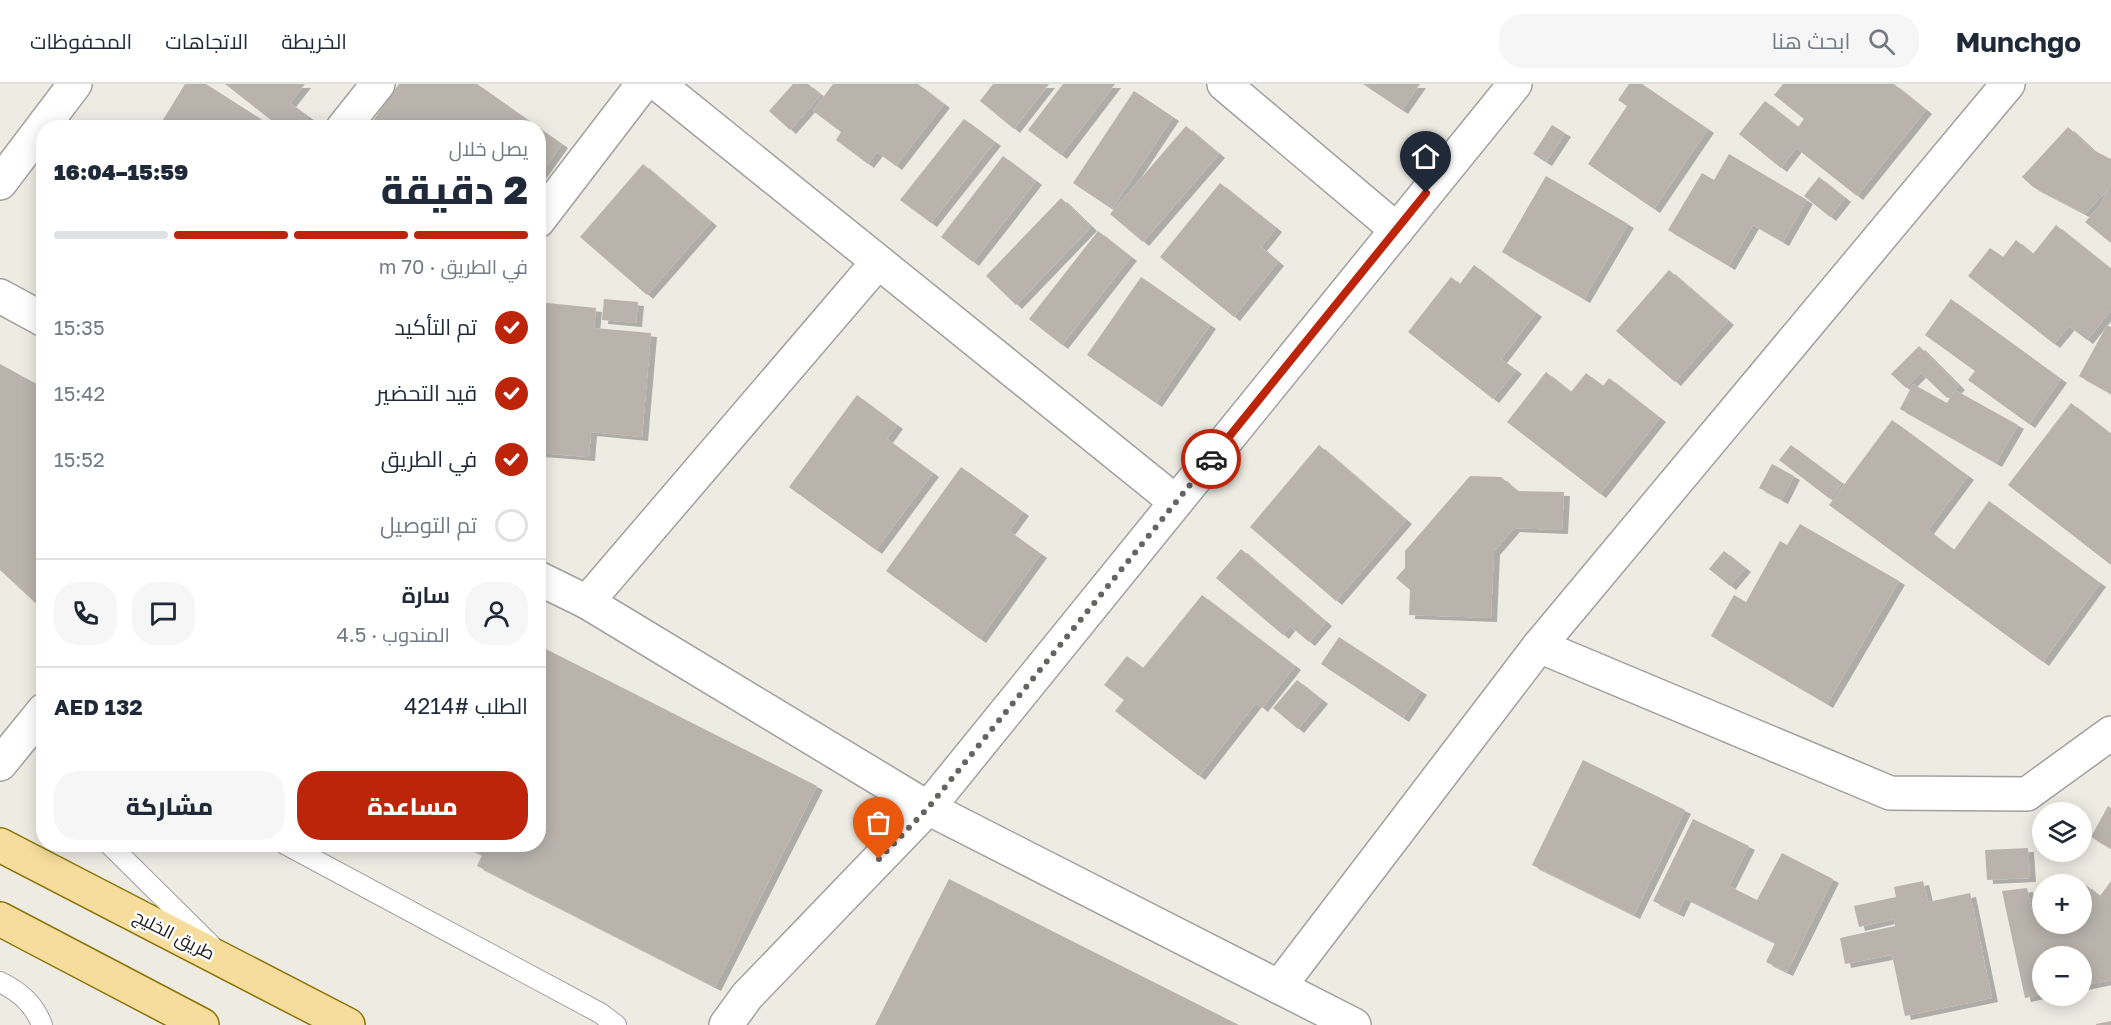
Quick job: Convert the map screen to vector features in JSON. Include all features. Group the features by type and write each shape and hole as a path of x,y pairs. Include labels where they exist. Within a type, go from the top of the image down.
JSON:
{"main road":[{"name":"طريق الخليج","path":"0,845 348,1025"},
{"path":"0,919 181,1020"}],"street":[{"path":"48,120 75,84"},
{"path":"349,120 378,84"},
{"path":"546,210 642,84"},
{"path":"658,84 1176,502"},
{"path":"1224,84 1397,230"},
{"path":"726,1025 749,1011 928,808 1515,84"},
{"path":"1279,987 1539,646 2008,84"},
{"path":"0,183 36,135"},
{"path":"587,602 878,262"},
{"path":"0,296 36,316"},
{"path":"546,582 587,602 928,808 1354,1025"},
{"path":"1539,646 1890,793 2027,794 2111,732"},
{"path":"0,764 36,722"}],"lane":[{"path":"117,852 232,965"},
{"path":"300,852 600,1013 616,1025"},
{"path":"0,982 18,991 37,1011 42,1025"}],"building":[{"path":"185,84 206,84 262,120 163,120"},
{"path":"225,84 305,84 290,103 309,117 307,120 271,120"},
{"path":"399,84 477,84 528,120 374,120"},
{"path":"793,84 808,84 821,95 790,130 769,111"},
{"path":"833,84 918,84 944,104 896,166 877,152 868,164 836,140 841,132 813,111"},
{"path":"993,84 1049,84 1014,129 980,101"},
{"path":"1063,84 1115,84 1061,155 1028,130"},
{"path":"1363,84 1420,84 1402,110"},
{"path":"1629,84 1642,84 1708,129 1654,209 1588,164 1627,106 1618,100"},
{"path":"1783,84 1894,84 1926,110 1857,196 1796,148 1781,168 1739,134 1765,101 1798,127 1804,119 1774,95"},
{"path":"1134,91 1173,117 1112,209 1073,183"},
{"path":"964,119 995,142 931,223 900,200"},
{"path":"1552,125 1565,133 1546,162 1533,154"},
{"path":"1186,126 1219,154 1143,242 1110,214"},
{"path":"2068,127 2093,150 2111,159 2111,243 2085,222 2099,207 2109,188 2085,214 2033,187 2022,177"},
{"path":"546,133 562,144 546,167"},
{"path":"1729,154 1807,200 1783,242 1753,225 1729,266 1668,230 1702,173 1714,180"},
{"path":"1003,156 1036,181 973,262 941,237"},
{"path":"643,164 711,222 647,295 580,237"},
{"path":"1546,176 1628,224 1584,299 1502,252"},
{"path":"1819,177 1845,198 1830,217 1804,196"},
{"path":"1220,183 1276,228 1261,247 1278,262 1234,317 1160,257"},
{"path":"1061,198 1091,227 1016,305 986,276"},
{"path":"2056,225 2111,269 2111,310 2087,340 2069,326 2054,344 1968,276 1990,248 2003,257 2016,240 2033,254"},
{"path":"1098,231 1131,257 1062,345 1029,319"},
{"path":"1474,265 1536,313 1501,359 1516,370 1493,399 1408,332 1451,277 1460,284"},
{"path":"1669,270 1728,321 1675,382 1616,331"},
{"path":"1141,277 1210,325 1156,403 1087,355"},
{"path":"604,299 638,302 636,323 602,320"},
{"path":"1951,299 2061,379 2029,424 1968,380 1975,371 1925,335"},
{"path":"546,303 596,308 594,328 651,333 642,437 591,432 589,457 546,454"},
{"path":"2107,325 2111,327 2111,394 2079,376"},
{"path":"1919,346 1959,386 1947,398 1921,373 1906,388 1891,374"},
{"path":"0,364 36,384 36,604 0,570"},
{"path":"1546,372 1571,392 1586,373 1603,386 1609,378 1660,418 1600,494 1507,422"},
{"path":"1913,384 1947,403 1955,390 2018,425 1996,463 1900,409"},
{"path":"857,395 897,425 887,439 933,473 876,550 789,487"},
{"path":"2071,403 2111,434 2111,565 2008,485"},
{"path":"1892,420 1968,476 1928,530 1954,550 1989,501 2100,583 2043,662 1829,505"},
{"path":"1319,445 1406,520 1336,601 1250,527"},
{"path":"1791,445 1842,483 1830,499 1779,460"},
{"path":"1772,464 1794,476 1782,500 1759,488"},
{"path":"961,467 1023,512 1009,531 1041,554 980,639 886,571"},
{"path":"1470,476 1501,477 1517,491 1564,492 1562,530 1514,528 1494,551 1491,618 1409,615 1410,590 1396,578 1405,568 1405,551"},
{"path":"1800,524 1899,581 1827,704 1711,636 1734,595 1746,602 1780,541 1787,545"},
{"path":"1241,549 1326,622 1309,642 1290,626 1283,635 1216,578"},
{"path":"1724,551 1745,568 1730,586 1709,569"},
{"path":"1202,595 1295,666 1262,708 1256,703 1199,776 1115,711 1124,700 1104,685 1127,656 1143,668"},
{"path":"1339,637 1421,691 1403,718 1321,664"},
{"path":"546,649 817,786 715,987 477,866 482,855 476,852 546,852"},
{"path":"1297,680 1322,700 1298,729 1273,708"},
{"path":"1583,760 1685,810 1634,915 1532,865"},
{"path":"2108,806 2111,808 2111,849 2092,838"},
{"path":"1693,819 1749,846 1729,886 1757,900 1782,853 1833,879 1787,972 1766,962 1775,943 1685,898 1678,913 1653,901"},
{"path":"2028,848 2030,878 1987,880 1985,850"},
{"path":"949,879 1239,1025 875,1025"},
{"path":"1923,881 1928,902 1970,893 1992,998 1905,1016 1892,955 1845,964 1840,938 1895,926 1894,919 1859,927 1854,906 1896,897 1894,887"},
{"path":"2111,881 2111,980 2092,984 2092,946 2032,946 2032,996 2025,998 2002,891 2027,888 2032,911 2032,934 2092,934 2092,890 2100,896"},
{"path":"2111,1021 2111,1025 2096,1025 2096,1024"}],"way so far":[{"path":"879,859 928,808 1211,459"}],"route":[{"path":"1211,459 1426,193"}]}
